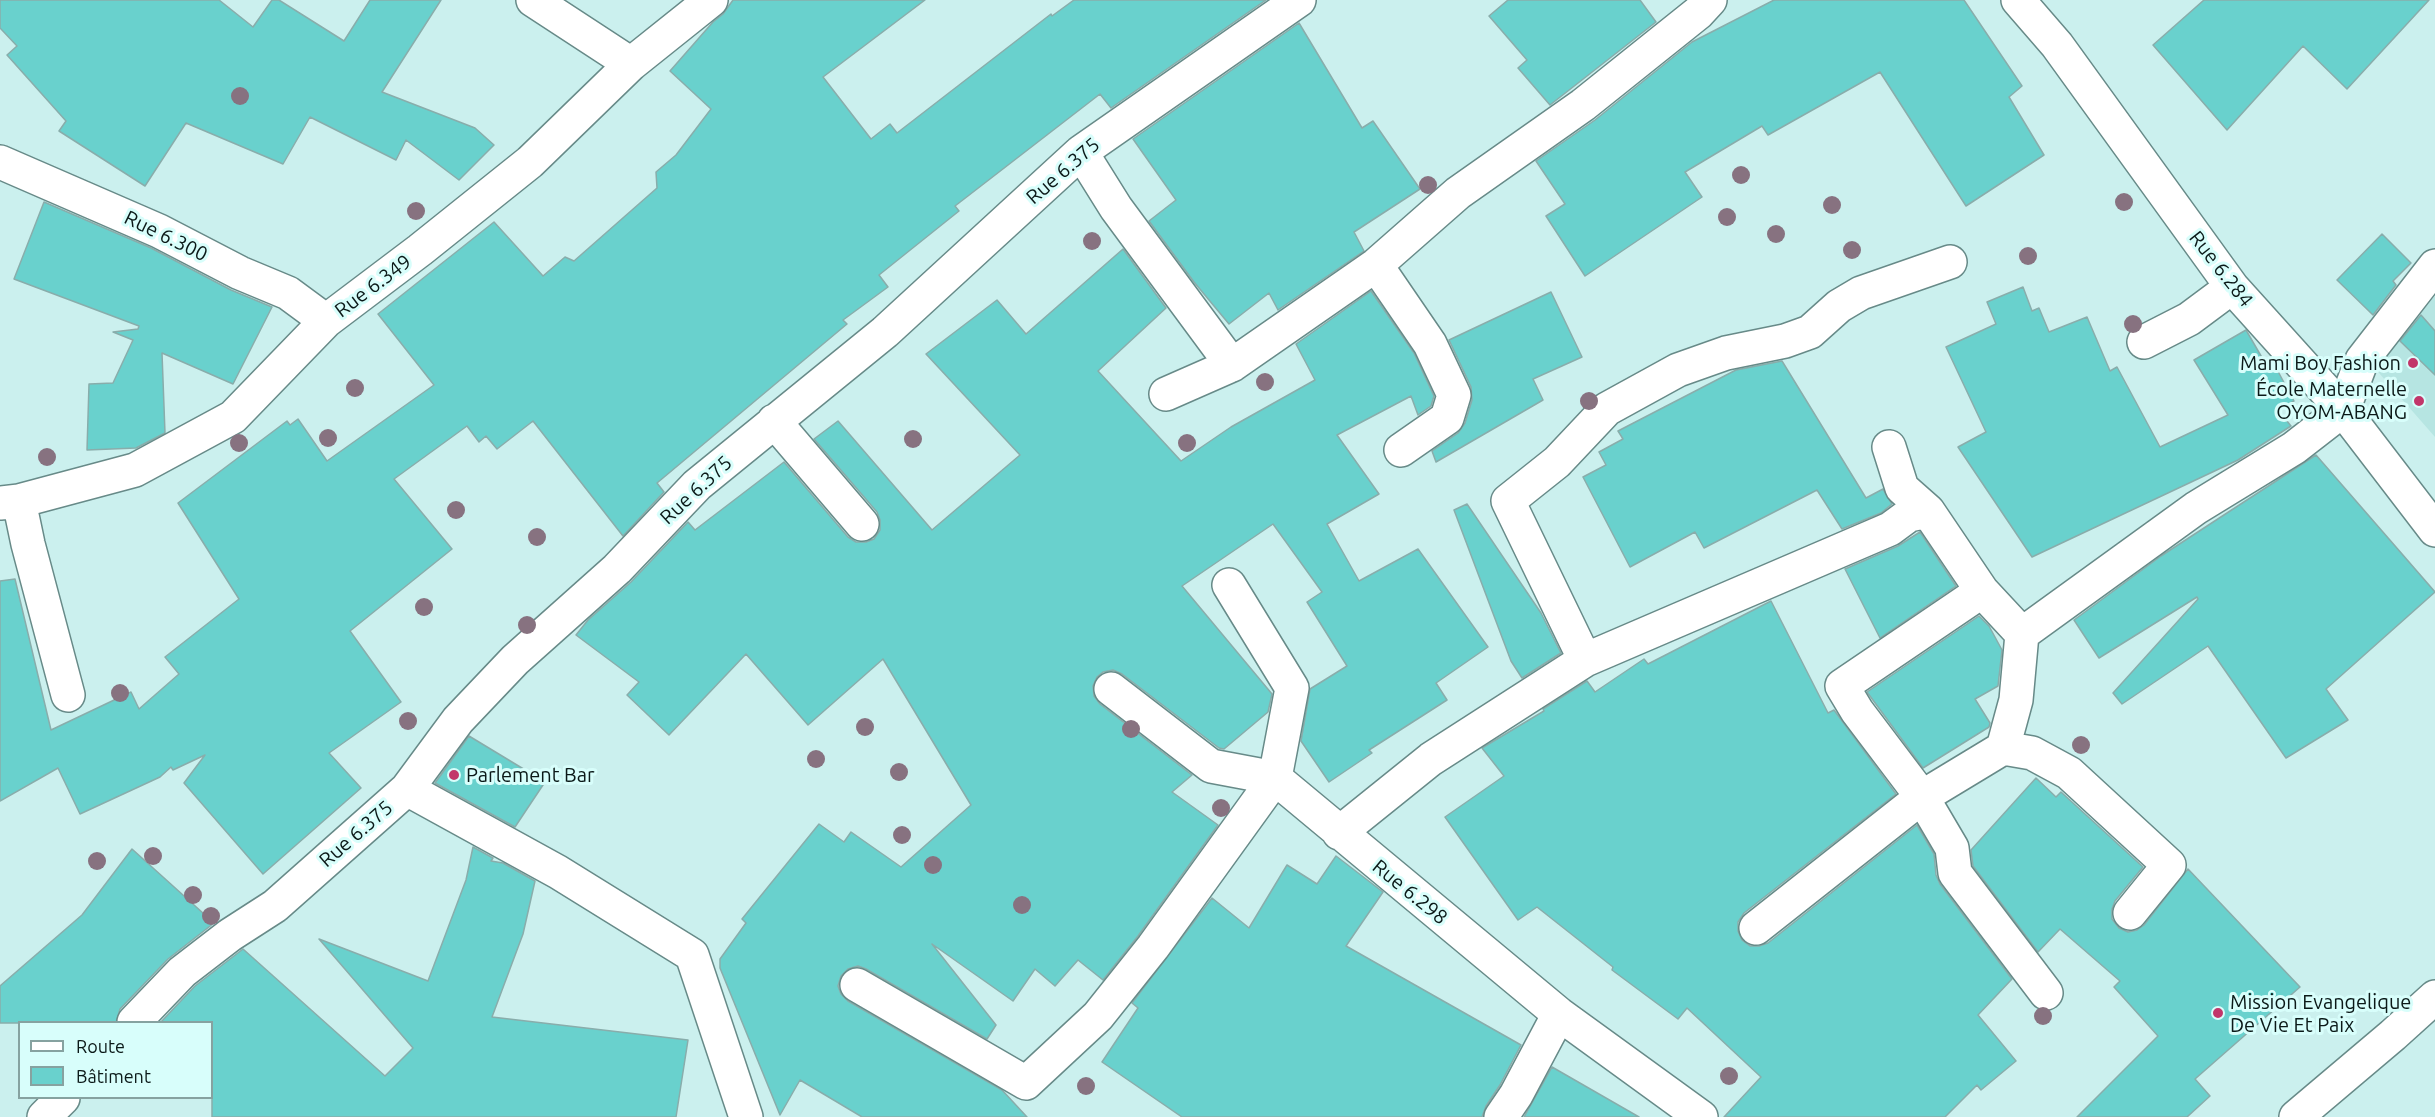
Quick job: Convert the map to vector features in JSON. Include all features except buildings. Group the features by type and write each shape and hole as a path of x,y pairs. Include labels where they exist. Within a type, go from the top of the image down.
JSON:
{"street":[{"path":"533,0 631,64"},
{"name":"Rue 6.349","path":"9,502 135,470 233,417 326,321 530,162 631,64 711,0"},
{"name":"Rue 6.375","path":"136,1021 182,972 230,935 275,906 407,789 458,720 515,660 617,569 697,484 885,332 1081,152 1299,0"},
{"path":"1166,394 1232,364 1376,265 1458,193 1583,105 1698,13 1710,0"},
{"name":"Rue 6.284","path":"2018,0 2057,45 2232,287 2343,410 2435,530"},
{"path":"1081,152 1116,208 1232,364"},
{"name":"Rue 6.300","path":"0,162 159,231 240,273 288,293 326,321"},
{"path":"1585,660 1508,501 1557,462 1607,409 1678,370 1726,353 1785,341 1810,332 1839,306 1861,293 1950,262"},
{"path":"1376,265 1430,344 1454,395 1448,418 1401,450"},
{"path":"2022,634 2196,508 2294,448 2343,410 2362,360 2435,266"},
{"path":"2144,342 2189,319 2232,287"},
{"path":"774,421 862,524"},
{"path":"1889,447 1902,488 1928,511 1982,591 2022,634 2016,700 2003,748"},
{"path":"9,502 28,544 68,695"},
{"path":"1339,833 1431,759 1585,660 1890,529 1909,515 1928,511"},
{"path":"857,985 1026,1083 1098,1017 1174,919 1275,778 1292,688 1229,585"},
{"path":"1982,591 1842,686 1857,711 1922,797 1952,848 1955,873 2046,993"},
{"name":"Rue 6.298","path":"1111,689 1212,766 1275,778 1559,1014 1701,1117"},
{"path":"1756,928 1922,797 2003,748 2032,753 2069,773 2169,865 2130,913"},
{"path":"407,789 558,872 692,955 746,1117"},
{"path":"2296,1117 2435,997"},
{"path":"1501,1117 1516,1095 1559,1014"},
{"path":"44,1117 62,1099"}],"shaded area":[{"name":"École Maternelle OYOM-ABANG","path":"2435,296 2435,437 2372,365"}],"place":[{"name":"Mami Boy Fashion","path":"2413,363"},
{"name":"École Maternelle OYOM-ABANG","path":"2419,401"},
{"name":"Parlement Bar","path":"454,775"},
{"name":"Mission Evangelique De Vie Et Paix","path":"2218,1013"}]}
